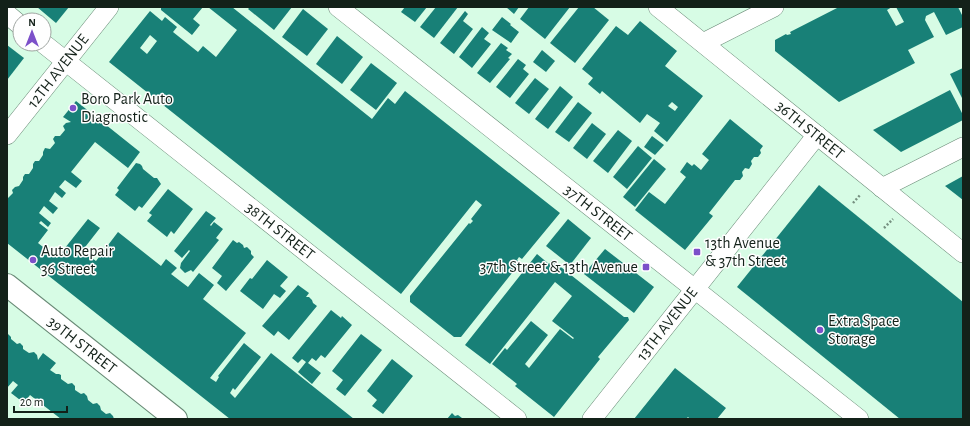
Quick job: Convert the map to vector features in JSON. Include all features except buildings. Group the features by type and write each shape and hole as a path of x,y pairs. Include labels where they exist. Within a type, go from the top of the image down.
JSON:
{"main road":[{"name":"39TH STREET","path":"7,285 176,419"}],"street":[{"name":"12TH AVENUE","path":"7,135 109,7"},
{"name":"37TH STREET","path":"338,7 858,419"},
{"name":"36TH STREET","path":"658,7 817,135 873,189 963,253"},
{"path":"703,44 774,7"},
{"name":"38TH STREET","path":"52,50 517,419"},
{"name":"13TH AVENUE","path":"592,419 817,135"},
{"path":"873,189 963,147"}],"path":[{"path":"853,203 873,189"},
{"path":"884,228 897,214"}],"place":[{"name":"Boro Park Auto Diagnostic","path":"73,108"},
{"name":"13th Avenue & 37th Street","path":"697,252"},
{"name":"Auto Repair 36 Street","path":"33,260"},
{"name":"37th Street & 13th Avenue","path":"646,267"},
{"name":"Extra Space Storage","path":"820,330"}]}
